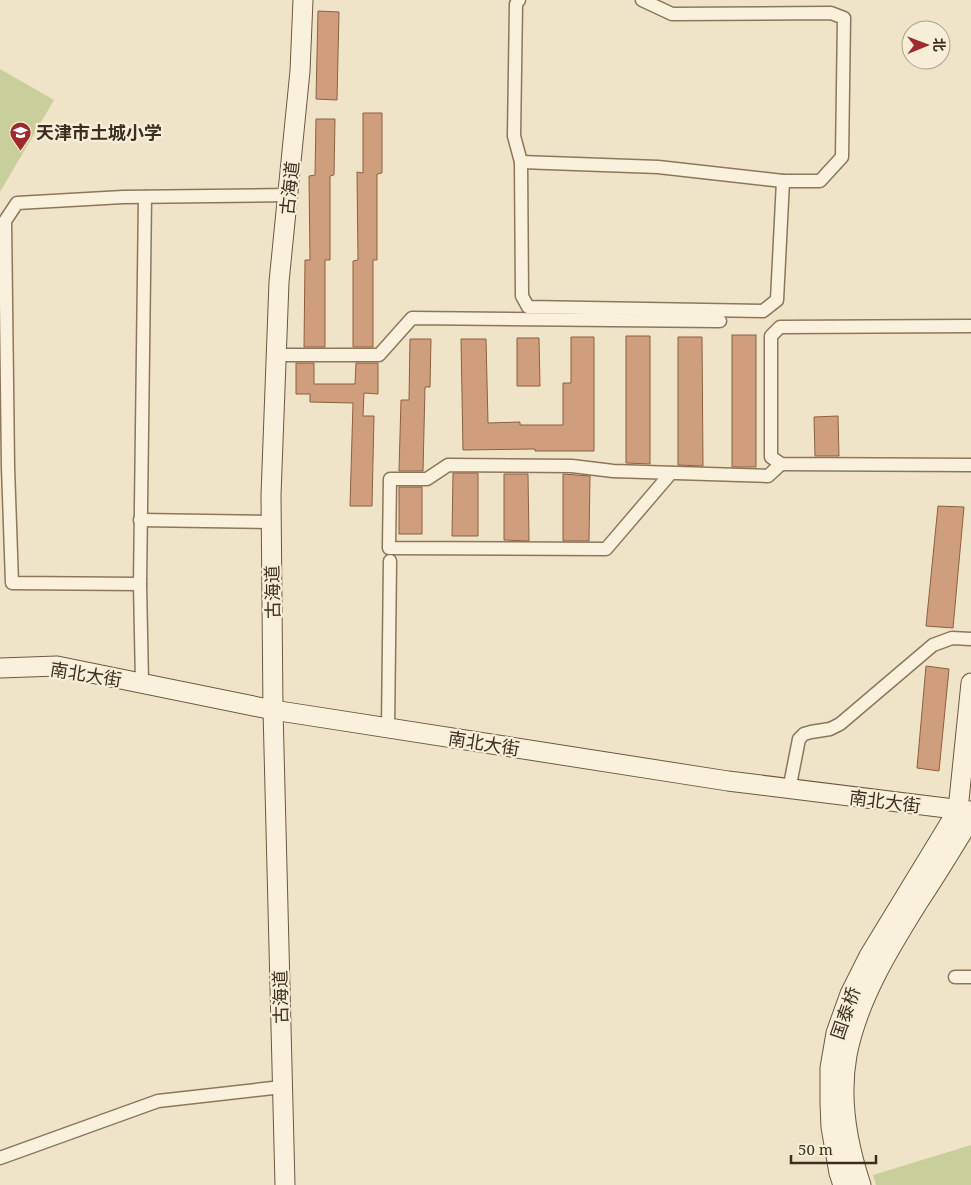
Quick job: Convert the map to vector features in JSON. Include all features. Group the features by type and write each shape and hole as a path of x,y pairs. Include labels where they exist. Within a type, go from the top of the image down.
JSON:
{"street":[{"name":"古海道","path":"285,1185 273,710 271,522 279,282 300,70 303,0"},
{"path":"519,0 516,4 514,136 521,162 522,296 528,307 763,311 777,300 783,181"},
{"path":"521,162 658,167 783,181 820,181 842,157 844,18 831,13 672,14 642,0"},
{"path":"728,0 728,14"},
{"path":"782,0 782,13"},
{"path":"140,584 12,583 8,467 5,221 18,203 145,197 288,195"},
{"path":"142,683 140,520 145,197"},
{"path":"276,355 380,355 412,318 720,321"},
{"path":"971,326 780,327 772,336 771,457 781,464 971,465"},
{"path":"670,473 606,549 389,548 390,479 427,479 448,465 572,466 613,471 768,476 781,464"},
{"path":"140,520 271,522"},
{"path":"388,728 390,560"},
{"path":"789,790 798,744 804,734 840,724 933,645 952,638 971,639"},
{"name":"南北大街","path":"0,668 57,666 273,710 789,790 967,813"},
{"path":"933,865 967,813 971,683"},
{"name":"国泰桥","path":"843,1185 839,1173 830,1103 830,1068 836,1033 858,976 933,865"},
{"name":"国泰桥","path":"861,1185 850,1154 845,1108 845,1071 851,1036 858,1013 877,973 902,929 933,865"},
{"path":"955,976 971,977"},
{"path":"0,1158 158,1101 282,1087"}],"green space":[{"path":"0,69 54,100 0,192"},
{"path":"971,1145 971,1185 876,1185 873,1175"}],"building":[{"path":"318,11 339,12 337,100 316,99"},
{"path":"363,113 382,113 382,173 377,174 377,260 373,260 373,347 353,347 353,261 358,260 357,172 363,173"},
{"path":"316,119 335,119 334,175 330,176 330,260 325,260 325,347 304,347 305,260 310,260 309,176 315,175"},
{"path":"732,335 756,335 756,467 732,467"},
{"path":"626,336 650,336 650,464 626,463"},
{"path":"571,337 594,337 594,451 535,451 535,449 463,450 461,339 486,339 488,423 520,422 520,425 563,425 563,383 571,383"},
{"path":"678,337 702,337 703,466 678,465"},
{"path":"517,338 539,338 540,386 517,386"},
{"path":"410,339 431,339 430,387 425,387 423,471 399,471 401,400 409,400"},
{"path":"296,363 314,363 314,384 355,384 356,363 378,363 378,394 364,393 363,416 374,416 372,506 350,506 353,403 310,402 310,394 296,394"},
{"path":"838,416 839,456 815,456 814,417"},
{"path":"453,473 478,473 478,536 452,536"},
{"path":"504,474 528,474 529,541 504,540"},
{"path":"563,474 590,476 589,541 563,541"},
{"path":"399,487 422,487 422,534 399,534"},
{"path":"938,506 964,507 953,628 926,626"},
{"path":"926,666 949,669 939,771 917,768"}],"place":[{"name":"天津市土城小学","path":"20,151"}]}
